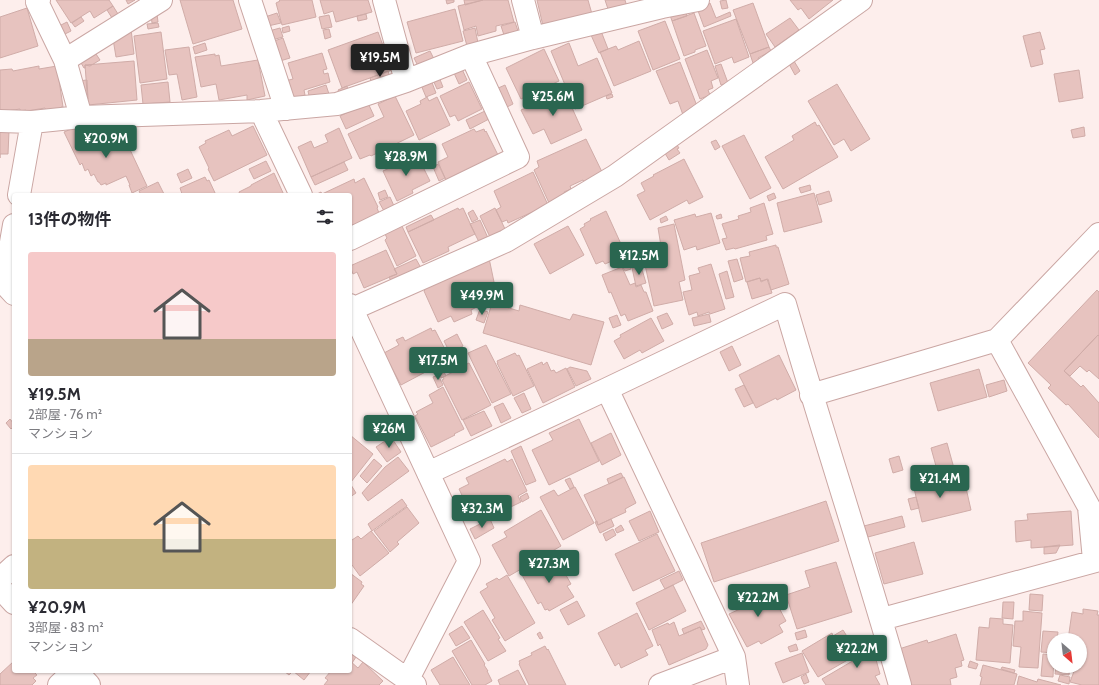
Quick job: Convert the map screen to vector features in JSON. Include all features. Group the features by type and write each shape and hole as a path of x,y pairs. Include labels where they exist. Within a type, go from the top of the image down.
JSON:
{"street":[{"path":"39,0 37,2 65,60 81,117"},
{"path":"65,60 161,0"},
{"path":"250,0 286,109"},
{"path":"384,0 406,81"},
{"path":"523,0 533,38"},
{"path":"0,120 32,122 81,117 261,111 337,104 406,81 471,55 533,38 662,7 698,0"},
{"path":"352,308 506,241 615,176 861,0"},
{"path":"352,238 518,157 471,55"},
{"path":"261,111 300,193"},
{"path":"19,193 32,122"},
{"path":"811,395 997,340 1099,234"},
{"path":"12,237 4,283 12,292"},
{"path":"428,473 785,304 811,395 882,619 900,685"},
{"path":"352,310 469,561 412,682 352,640"},
{"path":"882,619 1097,560 1089,507 997,340"},
{"path":"607,389 734,657 738,685"},
{"path":"0,579 12,568"},
{"path":"0,588 12,601"},
{"path":"660,685 734,657"},
{"path":"59,685 73,673"},
{"path":"77,673 89,685"}],"building":[{"path":"56,0 109,0 113,6 94,18 90,11 71,23"},
{"path":"126,0 135,0 128,4"},
{"path":"180,0 233,0 242,29 193,44"},
{"path":"279,0 312,0 316,17 282,25 276,3 280,1"},
{"path":"320,0 368,0 372,12 336,22 333,11 324,14"},
{"path":"446,0 454,0 454,2 447,4"},
{"path":"464,0 483,0 465,5"},
{"path":"483,0 508,0 514,22 496,26 496,31 478,36 476,26 464,30 458,6"},
{"path":"537,0 588,0 592,14 543,26"},
{"path":"605,0 625,0 627,7 609,12"},
{"path":"726,0 728,8 722,9 720,1"},
{"path":"790,0 833,0 809,19 801,8 798,10"},
{"path":"710,3 716,18 730,12 731,16 704,27 697,8"},
{"path":"753,3 769,47 750,54 733,10"},
{"path":"113,6 118,14 112,18 107,10"},
{"path":"684,6 687,16 672,21 669,12"},
{"path":"27,8 38,46 0,58 0,17"},
{"path":"455,9 463,41 416,53 407,22"},
{"path":"277,13 281,23 268,26 265,17"},
{"path":"694,13 706,46 684,56 672,21"},
{"path":"157,14 158,22 152,23 151,15"},
{"path":"366,14 367,19 358,21 357,16"},
{"path":"329,15 332,27 322,29 319,17"},
{"path":"81,17 84,21 75,27 72,23"},
{"path":"790,18 799,30 775,47 766,34"},
{"path":"736,19 749,57 734,63 732,57 715,64 703,31"},
{"path":"665,21 680,59 653,70 638,31"},
{"path":"67,22 71,31 63,35 59,26"},
{"path":"515,22 518,31 504,35 501,26"},
{"path":"158,23 159,27 148,29 147,24"},
{"path":"289,26 290,31 283,33 282,28"},
{"path":"280,28 283,37 272,40 269,31"},
{"path":"475,28 478,43 467,46 463,31"},
{"path":"131,29 134,54 116,57 113,39"},
{"path":"329,29 331,37 325,39 323,30"},
{"path":"601,31 608,49 599,53 591,35"},
{"path":"161,32 167,79 140,83 134,36"},
{"path":"378,32 392,70 342,88 328,50"},
{"path":"1040,32 1045,49 1040,50 1043,64 1031,67 1023,36"},
{"path":"283,38 290,58 280,61 274,41"},
{"path":"639,41 651,71 614,86 600,52 616,46 618,50"},
{"path":"205,43 207,50 195,54 193,47"},
{"path":"569,43 578,66 597,58 612,93 575,109 551,51"},
{"path":"189,47 197,97 182,100 177,74 169,75 165,50"},
{"path":"769,47 771,51 758,58 759,60 753,63 750,54"},
{"path":"544,49 559,81 521,99 506,68"},
{"path":"707,50 718,78 711,81 713,88 708,90 710,95 700,99 685,59"},
{"path":"430,51 434,59 418,66 414,58"},
{"path":"322,53 327,69 323,70 324,74 328,73 330,82 304,90 305,95 291,99 285,81 293,79 288,63"},
{"path":"96,54 100,60 90,66 85,65 84,68 81,63"},
{"path":"215,54 215,56 219,55 221,66 258,60 265,96 247,100 247,95 219,100 216,84 201,87 195,57"},
{"path":"134,61 137,100 88,105 85,65"},
{"path":"794,61 800,71 795,75 789,64"},
{"path":"680,62 697,106 683,115 678,101 670,104 656,71"},
{"path":"721,64 728,83 721,85 715,66"},
{"path":"39,66 39,69 57,66 63,107 46,111 45,108 27,111 20,111 20,109 0,112 0,70 12,69 13,71"},
{"path":"462,69 467,80 459,84 454,73"},
{"path":"1079,70 1083,98 1059,102 1054,74"},
{"path":"388,71 390,78 372,84 370,78"},
{"path":"439,77 443,87 437,89 433,80"},
{"path":"87,80 88,99 84,100 78,81"},
{"path":"431,80 436,93 426,97 421,85"},
{"path":"168,82 170,102 143,104 141,85"},
{"path":"469,82 482,109 458,121 455,115 450,117 440,96"},
{"path":"837,84 870,139 851,151 844,139 834,145 808,101"},
{"path":"326,85 329,94 310,100 308,91"},
{"path":"505,85 513,104 505,108 496,89"},
{"path":"347,86 348,91 340,94 338,90"},
{"path":"564,90 582,130 551,144 544,129 533,134 521,110"},
{"path":"612,94 613,97 607,99 606,96"},
{"path":"395,96 414,135 371,156 370,155 360,159 348,134 384,117 378,104"},
{"path":"427,97 429,101 437,97 450,125 419,140 406,111 421,104 420,101"},
{"path":"368,103 374,116 346,129 340,116"},
{"path":"485,111 489,119 470,129 466,120"},
{"path":"815,122 817,126 819,125 838,157 783,189 765,157 794,140 792,136"},
{"path":"88,126 98,147 118,138 120,142 125,139 147,186 132,193 126,176 106,185 106,183 101,185 94,174 91,176 88,169 85,171 82,163 80,165 64,132 76,127 78,131"},
{"path":"253,126 267,155 214,181 199,147 206,143 205,141 229,130 232,136"},
{"path":"1084,127 1085,136 1073,138 1071,130"},
{"path":"339,128 352,158 311,177 298,147 311,141 314,148 328,142 325,135"},
{"path":"474,129 476,132 484,129 485,132 486,131 498,155 446,180 438,162 448,157 442,144"},
{"path":"0,131 9,131 8,154 0,154"},
{"path":"744,135 771,188 750,199 722,146"},
{"path":"586,139 603,174 585,183 583,180 570,186 571,189 564,192 566,195 549,203 534,170 539,167 537,161"},
{"path":"716,140 720,147 715,150 711,142"},
{"path":"675,142 680,153 669,160 663,150"},
{"path":"417,155 430,181 412,190 413,193 397,201 383,171"},
{"path":"684,159 703,197 689,204 687,200 650,220 637,195 645,191 641,183"},
{"path":"266,161 271,171 254,179 249,169"},
{"path":"344,162 348,170 315,185 311,177"},
{"path":"438,164 445,178 439,181 433,167"},
{"path":"188,169 192,178 181,183 177,174"},
{"path":"533,172 548,205 508,223 507,220 502,222 496,210 501,207 494,191"},
{"path":"274,173 283,193 239,193"},
{"path":"205,177 207,181 209,180 215,193 182,193 180,188"},
{"path":"364,178 378,207 379,213 352,226 352,193 324,193 354,179 355,183"},
{"path":"158,182 164,193 140,193 139,191"},
{"path":"810,185 811,190 801,193 799,188"},
{"path":"385,190 388,197 380,200 378,193"},
{"path":"829,191 832,201 819,205 816,195"},
{"path":"774,193 776,198 769,201 767,196"},
{"path":"814,193 822,222 784,232 777,203"},
{"path":"390,197 394,206 384,211 379,202"},
{"path":"764,203 773,234 766,236 767,240 726,250 722,239 727,238 722,224 739,219 738,216 751,212 750,208"},
{"path":"458,208 459,210 463,208 475,234 448,247 449,251 423,263 408,232"},
{"path":"495,208 505,229 490,237 480,216"},
{"path":"473,210 478,219 472,222 468,213"},
{"path":"606,211 626,255 605,264 603,261 596,264 580,229 585,226 584,224 591,220 590,219"},
{"path":"711,213 720,243 697,250 696,246 684,250 674,220 695,214 696,217"},
{"path":"721,214 722,218 717,219 716,216"},
{"path":"431,215 434,220 408,232 406,227"},
{"path":"666,216 668,220 661,223 660,219"},
{"path":"480,220 488,238 479,242 470,224"},
{"path":"401,224 416,256 397,266 385,240 387,238 384,232"},
{"path":"674,224 685,280 679,282 683,300 654,306 642,251 644,251 643,246 654,243 655,247 661,246 658,228"},
{"path":"568,226 584,255 550,274 534,244"},
{"path":"776,245 776,247 778,247 789,284 771,290 768,279 761,281 760,278 746,282 740,258 750,256 749,252"},
{"path":"386,250 397,274 364,288 357,272 353,274 352,265"},
{"path":"489,258 494,282 486,285 492,299 471,310 472,314 454,322 451,316 438,322 424,288"},
{"path":"416,259 421,268 391,281 389,277 397,274 394,269"},
{"path":"737,259 743,279 734,282 728,261"},
{"path":"627,261 631,269 625,271 621,264"},
{"path":"711,264 725,309 698,316 697,312 689,315 683,292 692,290 689,276 700,273 698,268"},
{"path":"641,266 646,283 636,286 632,268"},
{"path":"622,267 630,285 635,283 636,287 641,285 644,292 646,292 653,311 628,321 625,314 621,316 611,292 609,293 602,275"},
{"path":"727,271 734,297 726,299 719,274"},
{"path":"760,278 761,282 767,279 772,293 752,299 747,282"},
{"path":"498,287 508,290 503,303 494,300"},
{"path":"1097,290 1099,292 1099,336 1098,335 1064,371 1081,387 1083,385 1099,403 1099,438 1068,404 1066,405 1048,388 1051,385 1028,363"},
{"path":"492,303 519,311 520,305 570,320 573,314 604,322 591,365 483,333"},
{"path":"480,309 488,312 484,323 476,320"},
{"path":"667,313 673,324 662,329 657,317"},
{"path":"709,314 711,322 694,326 692,318"},
{"path":"617,315 621,325 613,328 609,318"},
{"path":"651,318 664,341 642,353 640,350 624,359 614,341 621,337 620,335"},
{"path":"431,328 432,331 435,330 450,359 401,385 384,353 399,345 396,340 403,337 405,341"},
{"path":"457,334 463,346 450,353 444,341"},
{"path":"1098,335 1099,379 1089,370 1087,372 1080,366 1070,376 1064,371"},
{"path":"486,345 511,394 492,403 468,353"},
{"path":"732,346 741,365 729,371 720,352"},
{"path":"515,353 517,356 519,355 534,386 513,396 497,361"},
{"path":"779,355 796,390 777,400 776,398 756,408 739,375"},
{"path":"542,362 543,365 547,362 551,371 554,370 556,373 566,368 575,387 543,403 527,369"},
{"path":"469,363 491,405 462,420 442,380 444,379 443,377 455,371 454,370"},
{"path":"570,367 587,371 591,379 576,386 567,369"},
{"path":"979,369 987,397 938,411 930,383"},
{"path":"443,370 446,376 441,378 438,372"},
{"path":"438,375 443,385 438,388 433,377"},
{"path":"1004,380 1007,391 989,397 986,385"},
{"path":"744,385 753,403 744,407 735,389"},
{"path":"443,387 464,429 431,447 415,416 418,414 416,412 433,403 429,395"},
{"path":"524,393 531,409 522,413 514,398"},
{"path":"503,403 511,418 501,423 494,407"},
{"path":"484,411 492,426 471,436 463,420"},
{"path":"10,419 12,422 11,429 6,423"},
{"path":"579,419 599,461 549,485 532,450 553,440 549,433"},
{"path":"611,433 621,455 602,465 591,443"},
{"path":"352,437 373,454 352,481"},
{"path":"391,437 401,452 387,462 376,447"},
{"path":"947,443 955,472 939,477 931,448"},
{"path":"521,446 536,481 526,485 511,451"},
{"path":"899,456 903,470 893,473 889,459"},
{"path":"398,457 409,471 368,501 362,493 385,467"},
{"path":"374,459 382,466 367,483 360,476"},
{"path":"505,459 507,462 512,459 527,491 518,496 521,502 490,517 487,511 473,518 459,489 469,484 466,478"},
{"path":"621,473 623,477 609,484 607,479"},
{"path":"936,473 937,479 913,484 912,479"},
{"path":"946,476 949,491 966,488 971,510 922,522 913,484"},
{"path":"624,477 636,503 625,509 626,512 598,525 584,495"},
{"path":"570,478 574,487 570,489 565,480"},
{"path":"352,487 356,493 352,496"},
{"path":"575,487 594,523 563,540 540,497 554,490 558,496"},
{"path":"527,493 529,498 522,502 520,497"},
{"path":"916,497 919,508 911,510 908,499"},
{"path":"402,499 407,506 372,531 368,524"},
{"path":"826,501 839,541 714,582 701,543"},
{"path":"407,507 419,523 397,542 399,544 390,552 374,531"},
{"path":"541,510 561,546 509,576 492,545 507,537 504,532"},
{"path":"650,511 659,532 639,541 629,521"},
{"path":"1071,511 1073,545 1031,548 1031,540 1016,542 1015,521 1028,520 1027,514"},
{"path":"902,516 905,527 868,537 864,526"},
{"path":"490,519 494,528 475,539 470,529"},
{"path":"611,519 614,526 600,533 595,522 597,521 598,525"},
{"path":"621,525 624,530 617,533 615,529"},
{"path":"613,529 616,535 606,541 603,534"},
{"path":"371,531 389,553 360,576 352,565 352,540 358,536 361,539"},
{"path":"657,534 675,571 633,591 615,554"},
{"path":"914,542 923,574 884,584 875,553"},
{"path":"1060,545 1056,553 1044,554 1044,547"},
{"path":"555,556 571,584 567,586 574,597 549,611 548,609 545,610 541,602 538,604 522,575"},
{"path":"836,562 852,612 797,629 786,595 810,587 805,571"},
{"path":"679,571 683,580 665,589 660,580"},
{"path":"352,574 362,582 361,584 364,586 352,603"},
{"path":"507,575 535,623 505,641 492,620 495,618 480,592 488,587 486,584 497,578 499,580"},
{"path":"673,585 686,611 649,630 636,603"},
{"path":"768,587 786,621 779,625 783,632 761,644 759,641 747,647 729,614 740,609 737,604"},
{"path":"1030,594 1043,595 1042,611 1029,610"},
{"path":"577,601 585,616 568,625 560,610"},
{"path":"1003,602 1014,602 1013,619 1002,618"},
{"path":"1083,609 1098,611 1097,615 1099,615 1099,685 1082,685 1070,682 1073,673 1087,673 1087,633 1069,633 1072,612 1083,614"},
{"path":"483,610 506,651 488,661 464,622"},
{"path":"1023,611 1042,613 1038,668 1019,667 1021,647 1013,646 1015,621 1023,621"},
{"path":"637,613 653,646 645,650 648,655 621,668 619,663 615,666 598,633"},
{"path":"990,618 1003,619 1003,624 1013,625 1010,663 976,660 979,627 989,628"},
{"path":"701,621 705,629 702,630 700,627 684,634 682,629"},
{"path":"674,622 679,636 700,627 708,645 706,649 669,665 660,644 658,646 652,630"},
{"path":"462,626 470,638 456,646 449,634"},
{"path":"805,630 807,637 797,640 795,633"},
{"path":"843,630 858,654 818,677 802,651 832,633 833,636"},
{"path":"1043,631 1058,632 1047,633 1047,652 1041,652"},
{"path":"540,632 543,638 540,639 537,634"},
{"path":"956,634 964,660 961,661 962,666 955,668 957,677 950,679 951,685 911,685 899,649 927,640 928,643"},
{"path":"870,638 880,674 875,676 880,685 826,685 822,679 861,656 858,645 856,647 853,643"},
{"path":"471,640 485,664 484,665 492,681 485,685 472,685 452,651"},
{"path":"796,644 798,650 790,652 788,647"},
{"path":"545,646 547,650 548,649 566,685 529,685 519,661 532,655 531,653"},
{"path":"352,650 358,654 352,663"},
{"path":"802,653 809,672 783,683 775,663"},
{"path":"1043,654 1047,654 1047,673 1053,673 1053,677 1041,676"},
{"path":"453,657 470,685 440,685 431,670"},
{"path":"970,661 978,664 976,669 968,667"},
{"path":"363,662 383,681 379,685 324,685 328,680 325,678 329,673 352,673 352,663 358,668"},
{"path":"12,663 12,673 35,673 37,675 33,678 36,681 32,685 0,685 0,674"},
{"path":"983,665 1017,674 1014,685 980,685 982,677 980,676"},
{"path":"1002,667 1015,670 1014,673 1001,669"},
{"path":"518,670 526,685 500,685 498,680"},
{"path":"295,673 309,673 304,680"},
{"path":"1055,673 1069,673 1069,675"},
{"path":"806,674 809,682 804,684 801,677"},
{"path":"1060,675 1070,677 1069,684 1058,681"},
{"path":"1019,676 1037,682 1038,679 1061,685 1017,685"}]}
